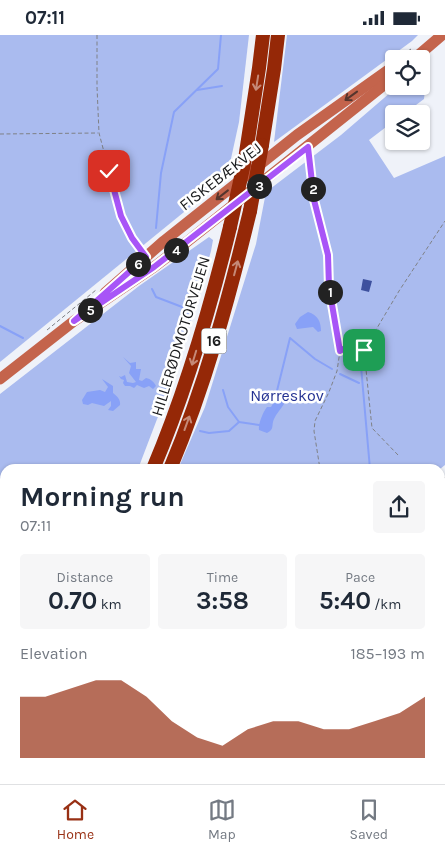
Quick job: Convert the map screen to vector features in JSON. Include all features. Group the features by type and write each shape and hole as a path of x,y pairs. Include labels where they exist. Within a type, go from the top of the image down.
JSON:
{"highway":[{"name":"HILLERØDMOTORVEJEN","path":"155,464 182,394 210,306 230,227 244,159 263,35"},
{"name":"HILLERØDMOTORVEJEN","path":"172,464 196,398 224,311 250,211 278,35"}],"street":[{"path":"419,50 438,38"},
{"path":"424,50 438,38"},
{"name":"FISKEBÆKVEJ","path":"0,379 74,321 146,257 297,135 385,72"},
{"name":"FISKEBÆKVEJ","path":"74,321 154,267 385,84"}],"path":[{"path":"97,35 96,87 99,133 121,216 132,238 146,257"},
{"path":"0,134 99,133"},
{"path":"308,147 314,200 328,255 329,287 340,351 337,371 315,421 314,431 319,464"},
{"path":"398,455 372,428 364,350 399,291 445,221"},
{"path":"340,351 359,340 370,340"}],"green space":[{"path":"0,35 249,35 239,122 227,177 0,362"},
{"path":"287,35 418,35 400,50 385,50 385,61 274,142"},
{"name":"Nørreskov","path":"388,95 424,95 424,99 416,105 385,105 385,128 369,140 394,178 445,156 445,464 180,464 205,407 256,244 266,192 341,135"},
{"path":"209,237 213,240 180,359 140,464 0,464 0,394 139,286"}],"water":[{"path":"308,312 318,319 321,331 318,332 313,327 297,329 295,324 300,317"},
{"path":"123,357 130,363 136,362 136,369 141,369 139,380 142,381 148,378 156,386 153,389 149,386 144,388 137,385 134,388 125,386 124,380 119,376 125,375 127,382 136,382 129,373 131,366"},
{"path":"102,379 113,386 113,393 120,401 120,405 113,411 108,410 111,406 111,401 104,406 92,403 88,405 83,404 82,400 87,392 100,390 105,392 108,387"},
{"path":"280,398 284,404 273,421 271,430 267,433 259,430 260,421 265,409 271,407 275,400"}],"building":[{"path":"363,279 372,281 369,292 361,290"}],"waterway":[{"path":"156,228 161,173 174,112 218,69 221,35"},
{"path":"197,90 222,86"},
{"path":"152,289 156,297 190,310"},
{"path":"0,326 23,338"},
{"path":"274,403 290,338 315,359 332,369"},
{"path":"360,355 370,464"},
{"path":"340,374 359,383"},
{"path":"223,390 228,407 239,422 259,425"},
{"path":"200,431 209,433 229,431 239,422"}],"route":[{"path":"109,171 121,216 132,238 146,257 74,321 154,267 308,147 314,200 328,255 329,287 340,351 359,340 370,340 364,350"}]}
